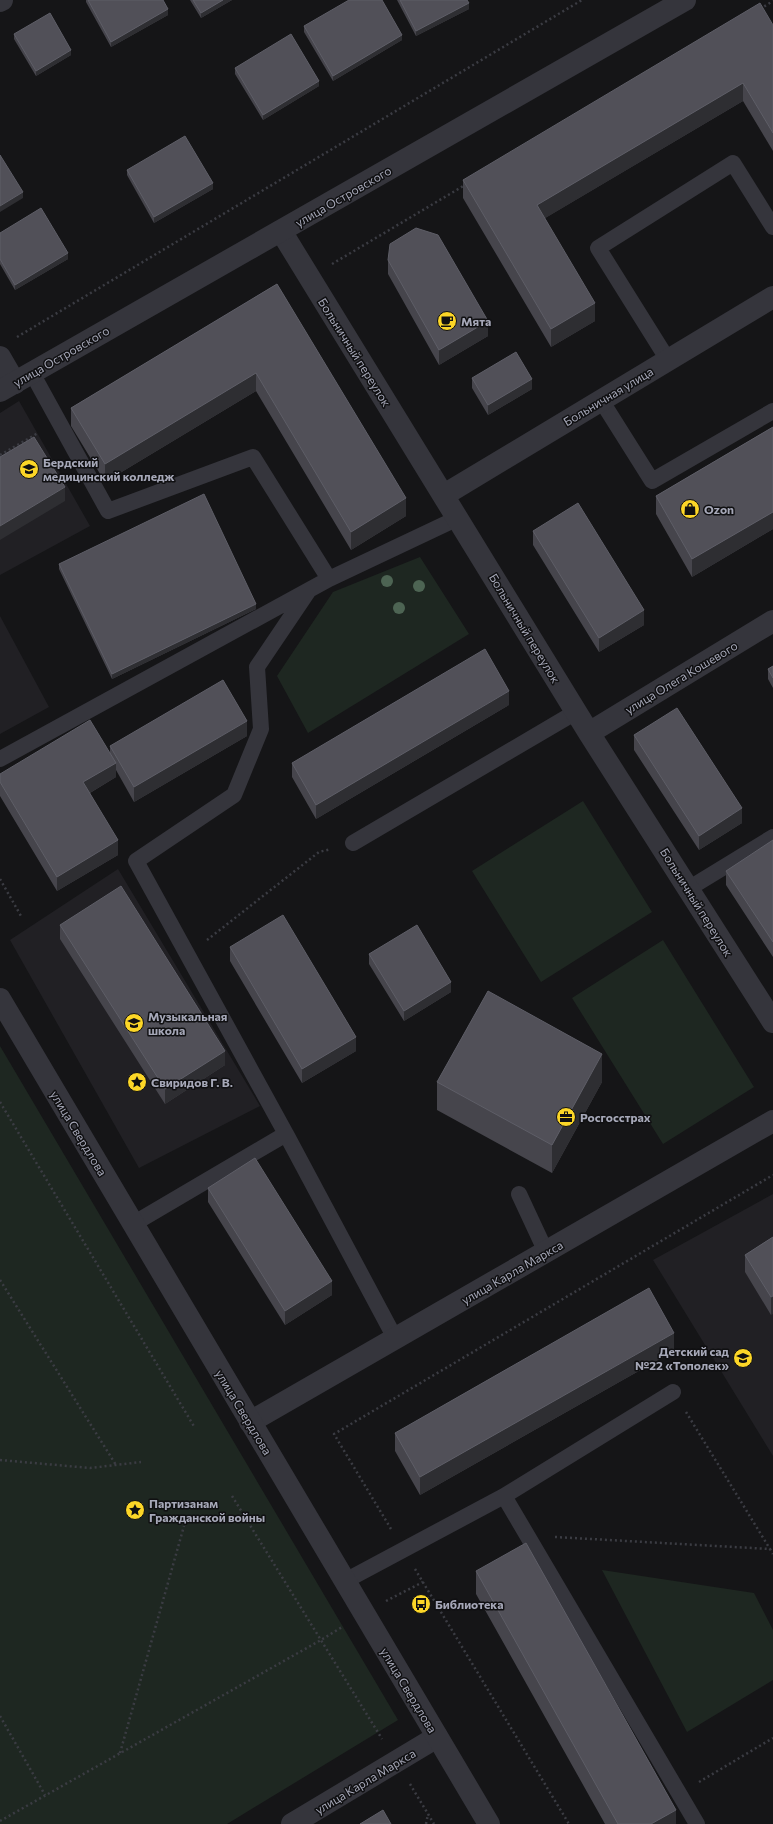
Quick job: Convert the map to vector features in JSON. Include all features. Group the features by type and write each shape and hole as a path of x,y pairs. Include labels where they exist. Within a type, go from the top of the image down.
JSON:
{"street":[{"name":"улица Островского","path":"16,382 685,0"},
{"name":"Больничный переулок","path":"280,231 444,495 589,733 773,1022"},
{"name":"Больничная улица","path":"444,495 773,297"},
{"path":"0,357 16,382"},
{"name":"улица Олега Кошевого","path":"589,733 773,621"},
{"name":"улица Свердлова","path":"0,1000 489,1824"},
{"name":"улица Карла Маркса","path":"250,1422 396,1340 773,1121"},
{"name":"улица Карла Маркса","path":"292,1824 437,1737"}],"lane":[{"path":"668,360 598,248 733,163 773,227"},
{"path":"16,382 57,422 108,511 253,457 329,579"},
{"path":"601,400 652,481 773,411"},
{"path":"0,759 329,579 458,518"},
{"path":"309,590 257,667 260,729 234,795 136,861 286,1134 396,1340"},
{"path":"353,843 576,712"},
{"path":"688,889 773,837"},
{"path":"133,1224 286,1134"},
{"path":"518,1194 546,1252"},
{"path":"345,1581 404,1551 504,1496 673,1392"},
{"path":"504,1496 697,1824"}],"path":[{"path":"14,339 582,0"},
{"path":"759,9 773,1"},
{"path":"309,277 466,184"},
{"path":"0,455 57,422"},
{"path":"188,955 319,852 353,843"},
{"path":"0,879 21,916"},
{"path":"0,1102 195,1428"},
{"path":"569,1824 334,1434 773,1175"},
{"path":"0,1280 116,1465"},
{"path":"673,1392 773,1554"},
{"path":"0,1460 90,1468 141,1462"},
{"path":"232,1496 434,1824"},
{"path":"120,1754 184,1526"},
{"path":"528,1536 770,1549"},
{"path":"0,1821 321,1640 364,1613 423,1582"},
{"path":"0,1716 45,1795"},
{"path":"679,1794 773,1738"},
{"path":"426,1824 428,1813"}],"shaded area":[{"name":"Бердский медицинский колледж","path":"19,401 90,526 0,575 0,413"},
{"path":"420,557 469,634 308,733 277,676 333,592"},
{"path":"0,616 49,707 0,734"},
{"path":"583,801 652,912 541,982 472,871"},
{"name":"Музыкальная школа","path":"118,869 260,1106 139,1168 10,940"},
{"path":"663,940 754,1087 663,1144 572,998"},
{"path":"0,1046 398,1720 227,1824 0,1824"},
{"name":"Детский сад №22 «Тополек»","path":"773,1194 773,1456 653,1260"},
{"path":"602,1570 754,1593 773,1630 773,1680 687,1732"}],"building":[{"path":"88,0 163,0 168,9 111,42"},
{"path":"193,0 223,0 201,13"},
{"path":"349,0 382,0 402,35 333,76 304,26"},
{"path":"400,0 467,0 469,3 416,31"},
{"path":"760,3 773,25 773,133 743,83 537,205 595,303 551,329 463,180"},
{"path":"50,13 71,50 36,71 14,34"},
{"path":"291,34 319,81 263,115 235,68"},
{"path":"185,136 213,183 154,217 127,170"},
{"path":"0,155 23,192 0,206"},
{"path":"41,208 68,253 15,285 0,259 0,233"},
{"path":"416,228 438,235 488,321 439,350 388,260 390,244"},
{"path":"277,284 406,498 351,532 256,373 105,464 71,408"},
{"path":"516,352 532,379 488,405 472,378"},
{"path":"773,427 773,512 692,559 656,496"},
{"path":"34,437 65,487 0,526 0,457"},
{"path":"204,494 256,604 112,674 59,564"},
{"path":"578,503 644,610 599,638 533,531"},
{"path":"485,649 509,691 316,805 292,763"},
{"path":"773,666 773,678 768,669"},
{"path":"223,680 247,721 134,787 110,746"},
{"path":"677,708 742,808 699,836 634,735"},
{"path":"90,720 116,763 83,782 118,840 57,877 0,782 0,774"},
{"path":"773,840 773,942 726,871"},
{"path":"121,886 225,1051 165,1089 60,925"},
{"path":"283,915 356,1037 302,1069 230,947"},
{"path":"417,925 451,982 404,1011 369,954"},
{"path":"488,991 602,1054 552,1145 437,1082"},
{"path":"255,1158 332,1281 285,1311 208,1188"},
{"path":"773,1237 773,1296 771,1297 745,1255"},
{"path":"649,1288 674,1333 420,1477 395,1433"},
{"path":"526,1543 676,1810 651,1824 618,1824 476,1571"},
{"path":"383,1810 391,1824 360,1824"}],"place":[{"name":"Мята","path":"447,321"},
{"name":"Бердский медицинский колледж","path":"29,469"},
{"name":"Ozon","path":"690,509"},
{"name":"Музыкальная школа","path":"134,1023"},
{"name":"Свиридов Г. В.","path":"137,1082"},
{"name":"Росгосстрах","path":"566,1117"},
{"name":"Детский сад №22 «Тополек»","path":"743,1358"},
{"name":"Партизанам Гражданской войны","path":"135,1510"},
{"name":"Библиотека","path":"421,1604"}]}
